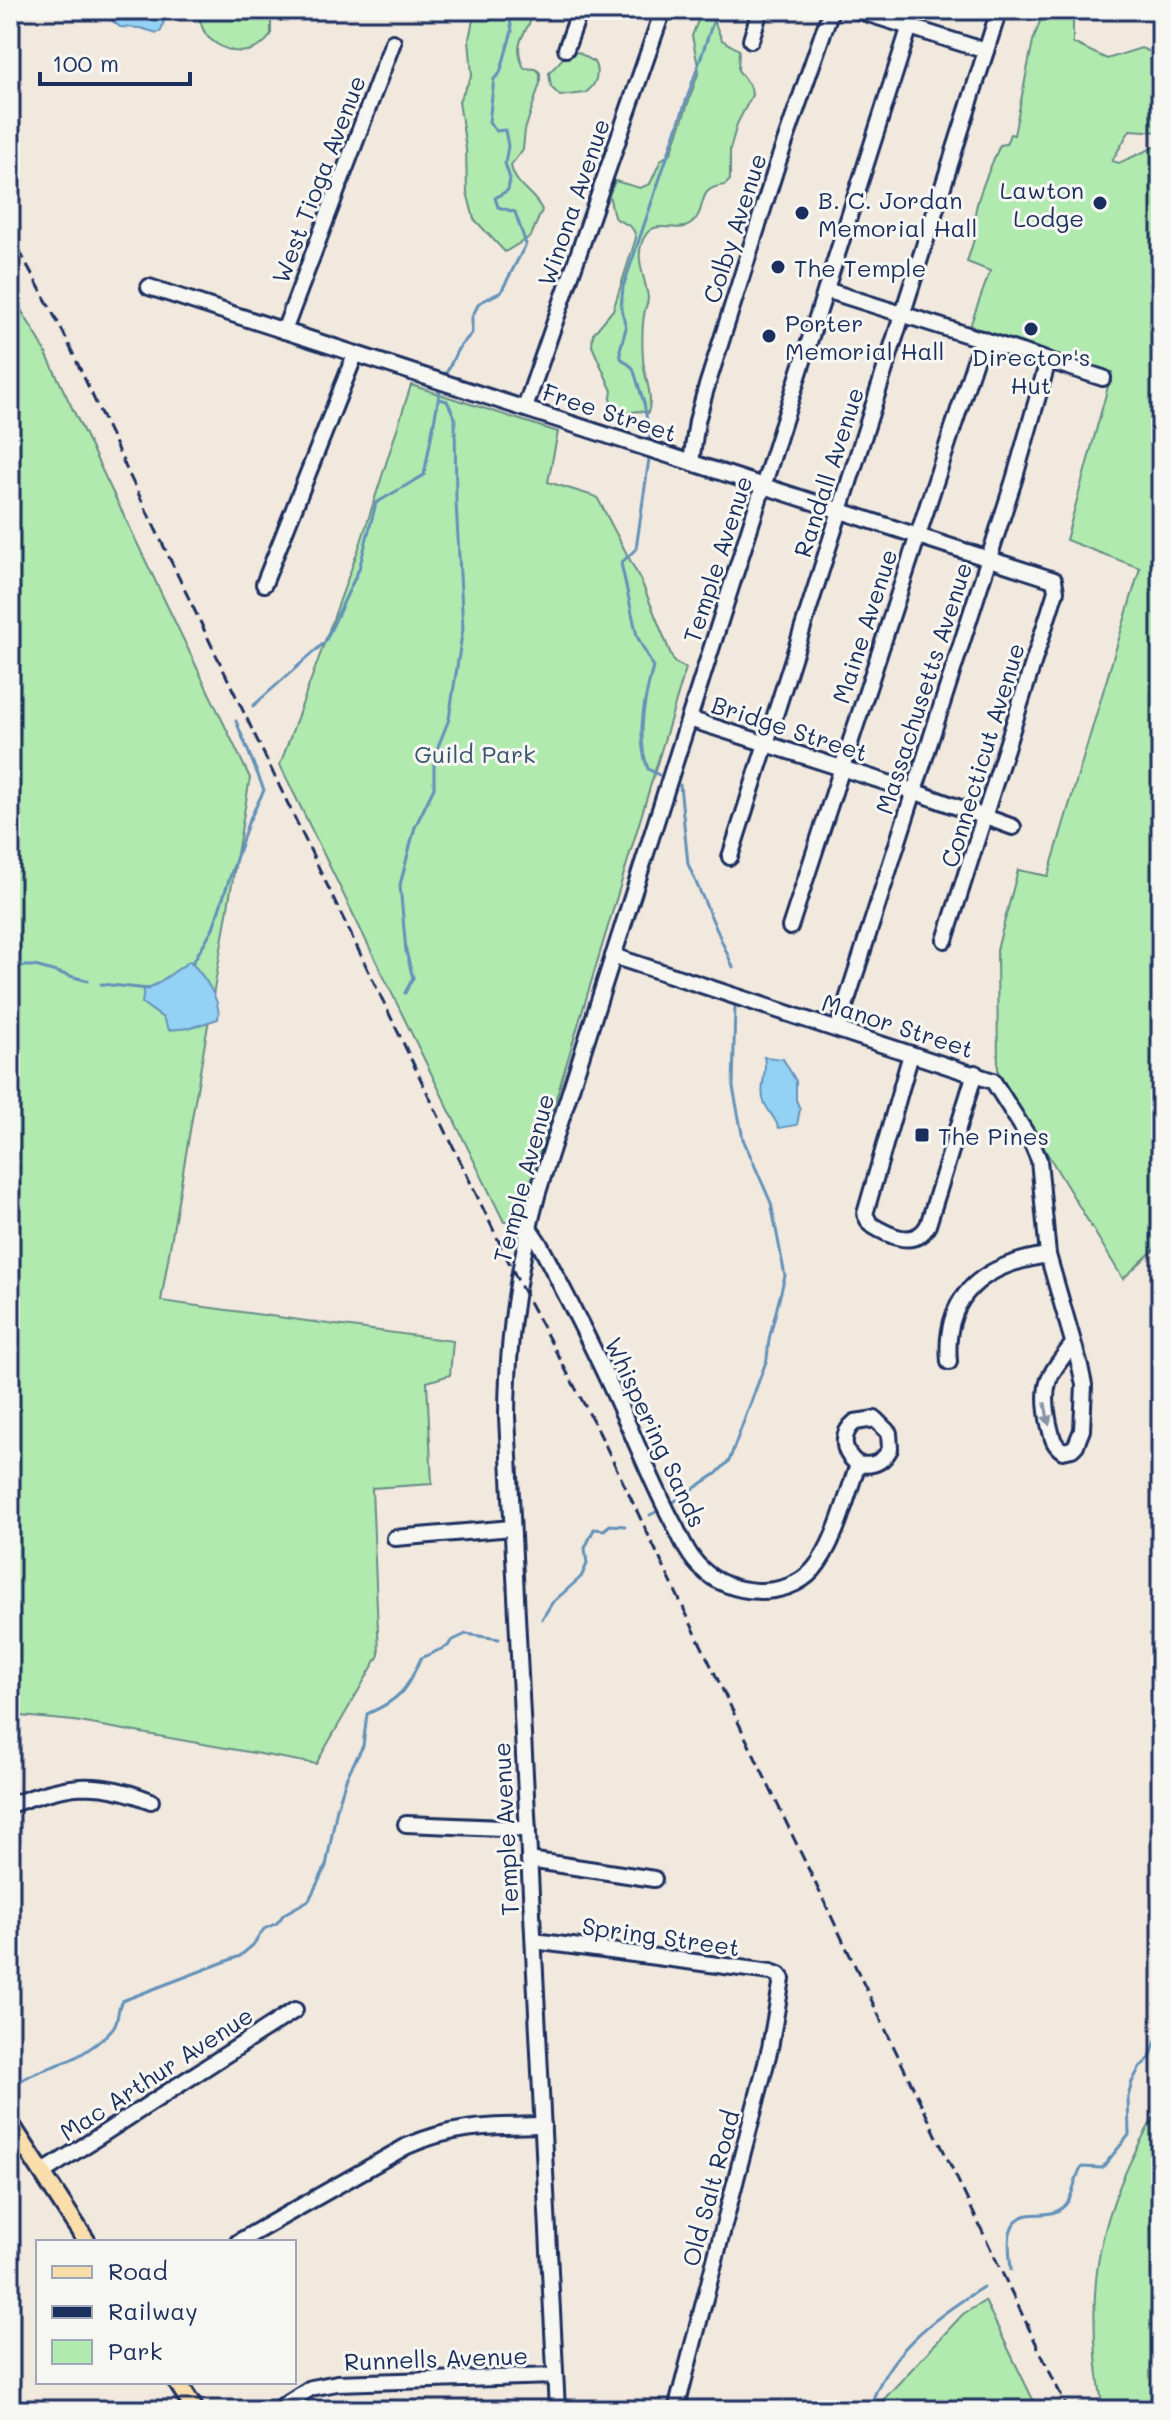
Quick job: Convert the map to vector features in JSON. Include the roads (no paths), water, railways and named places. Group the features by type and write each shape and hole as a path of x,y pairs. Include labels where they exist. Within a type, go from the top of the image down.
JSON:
{"main road":[{"path":"10,2123 86,2240"},
{"path":"178,2384 195,2410"}],"street":[{"path":"566,49 580,10"},
{"name":"Winona Avenue","path":"525,408 663,10"},
{"path":"751,40 760,10"},
{"name":"Colby Avenue","path":"691,462 702,401 777,165 831,10"},
{"path":"856,10 986,51"},
{"name":"Temple Avenue","path":"557,2410 507,1417 508,1367 520,1267 529,1228 613,956 915,10"},
{"name":"Randall Avenue","path":"730,857 999,10"},
{"name":"West Tioga Avenue","path":"284,331 393,42"},
{"name":"Free Street","path":"149,287 1047,576 1055,582"},
{"path":"826,290 1103,378"},
{"name":"Maine Avenue","path":"790,927 982,339"},
{"path":"264,584 355,355"},
{"name":"Massachusetts Avenue","path":"838,1028 1048,361"},
{"name":"Connecticut Avenue","path":"945,940 1056,591 1055,582"},
{"name":"Bridge Street","path":"689,719 913,791 1013,827"},
{"name":"Manor Street","path":"613,956 993,1081 1036,1151 1048,1255 1073,1344 1084,1385 1079,1441 1072,1449 1063,1451 1052,1440 1044,1394 1051,1374 1073,1344"},
{"path":"911,1054 865,1214 870,1224 908,1240 917,1237 928,1225 975,1073"},
{"name":"Whispering Sands","path":"529,1228 590,1344 654,1488 690,1556 709,1575 727,1585 758,1590 783,1587 806,1576 822,1555 858,1464"},
{"path":"949,1362 947,1341 950,1325 959,1303 968,1292 998,1268 1023,1259 1048,1255"},
{"path":"395,1538 512,1528"},
{"path":"10,1805 57,1788 73,1786 116,1791 151,1801"},
{"path":"406,1824 528,1829"},
{"path":"529,1860 654,1879"},
{"name":"Spring Street","path":"534,1941 771,1972 781,1977"},
{"name":"Old Salt Road","path":"676,2410 770,2048 781,1977"},
{"name":"Mac Arthur Avenue","path":"42,2173 295,2010"},
{"path":"242,2240 407,2146 434,2135 471,2128 543,2125"},
{"name":"Runnells Avenue","path":"276,2410 311,2388 337,2383 555,2376"}],"water":[{"path":"84,10 167,10 161,31 157,33 120,27 110,19"},
{"path":"190,961 206,980 214,996 218,1019 190,1028 169,1030 163,1018 142,1003 144,989"},
{"path":"764,1057 783,1059 796,1081 796,1100 800,1109 797,1125 779,1128 765,1105 762,1093"}],"waterway":[{"path":"446,374 458,349 472,333 472,317 479,303 501,292 526,244 515,212 498,207 495,198 508,190 510,179 505,163 508,146 505,130 496,131 489,122 494,79 500,73 512,31 510,20 515,10"},
{"path":"651,444 644,403 633,368 621,358 626,328 621,307 623,287 717,10"},
{"path":"253,706 325,642 359,569 376,503 424,475 440,390"},
{"path":"405,993 413,978 406,951 400,885 415,827 434,788 434,757 449,719 463,628 455,418 447,401 439,399"},
{"path":"649,459 636,549 621,563 637,636 653,667 644,706 642,744 648,769 659,775"},
{"path":"192,964 213,928 248,823 264,790 236,721"},
{"path":"680,785 688,864 733,967"},
{"path":"10,966 35,966 88,981"},
{"path":"101,984 149,989"},
{"path":"672,1503 716,1474 729,1461 767,1359 785,1276 771,1203 743,1139 733,1087 735,1006"},
{"path":"650,1515 658,1511"},
{"path":"542,1619 552,1603 581,1577 587,1564 585,1548 594,1529 604,1530 610,1525 625,1526"},
{"path":"10,2089 27,2077 74,2058 95,2045 114,2026 122,2001 240,1956 253,1945 264,1929 309,1900 326,1866 337,1808 347,1776 363,1746 367,1714 387,1704 401,1692 421,1658 466,1634 499,1639"},
{"path":"1011,2270 1009,2238 1014,2223 1028,2215 1059,2210 1071,2196 1082,2167 1102,2168 1129,2135 1128,2097 1132,2082 1140,2067 1150,2058 1161,2026"},
{"path":"869,2410 888,2371 914,2338 983,2287"}],"railway":[{"path":"10,233 63,332 518,1281 599,1432 1068,2410"}],"place":[{"name":"Lawton Lodge","path":"1100,203"},
{"name":"B. C. Jordan Memorial Hall","path":"802,213"},
{"name":"The Temple","path":"778,267"},
{"name":"Director's Hut","path":"1031,329"},
{"name":"Porter Memorial Hall","path":"769,336"},
{"name":"The Pines","path":"922,1135"}],"park label":[{"name":"Guild Park","path":"475,753"}]}
